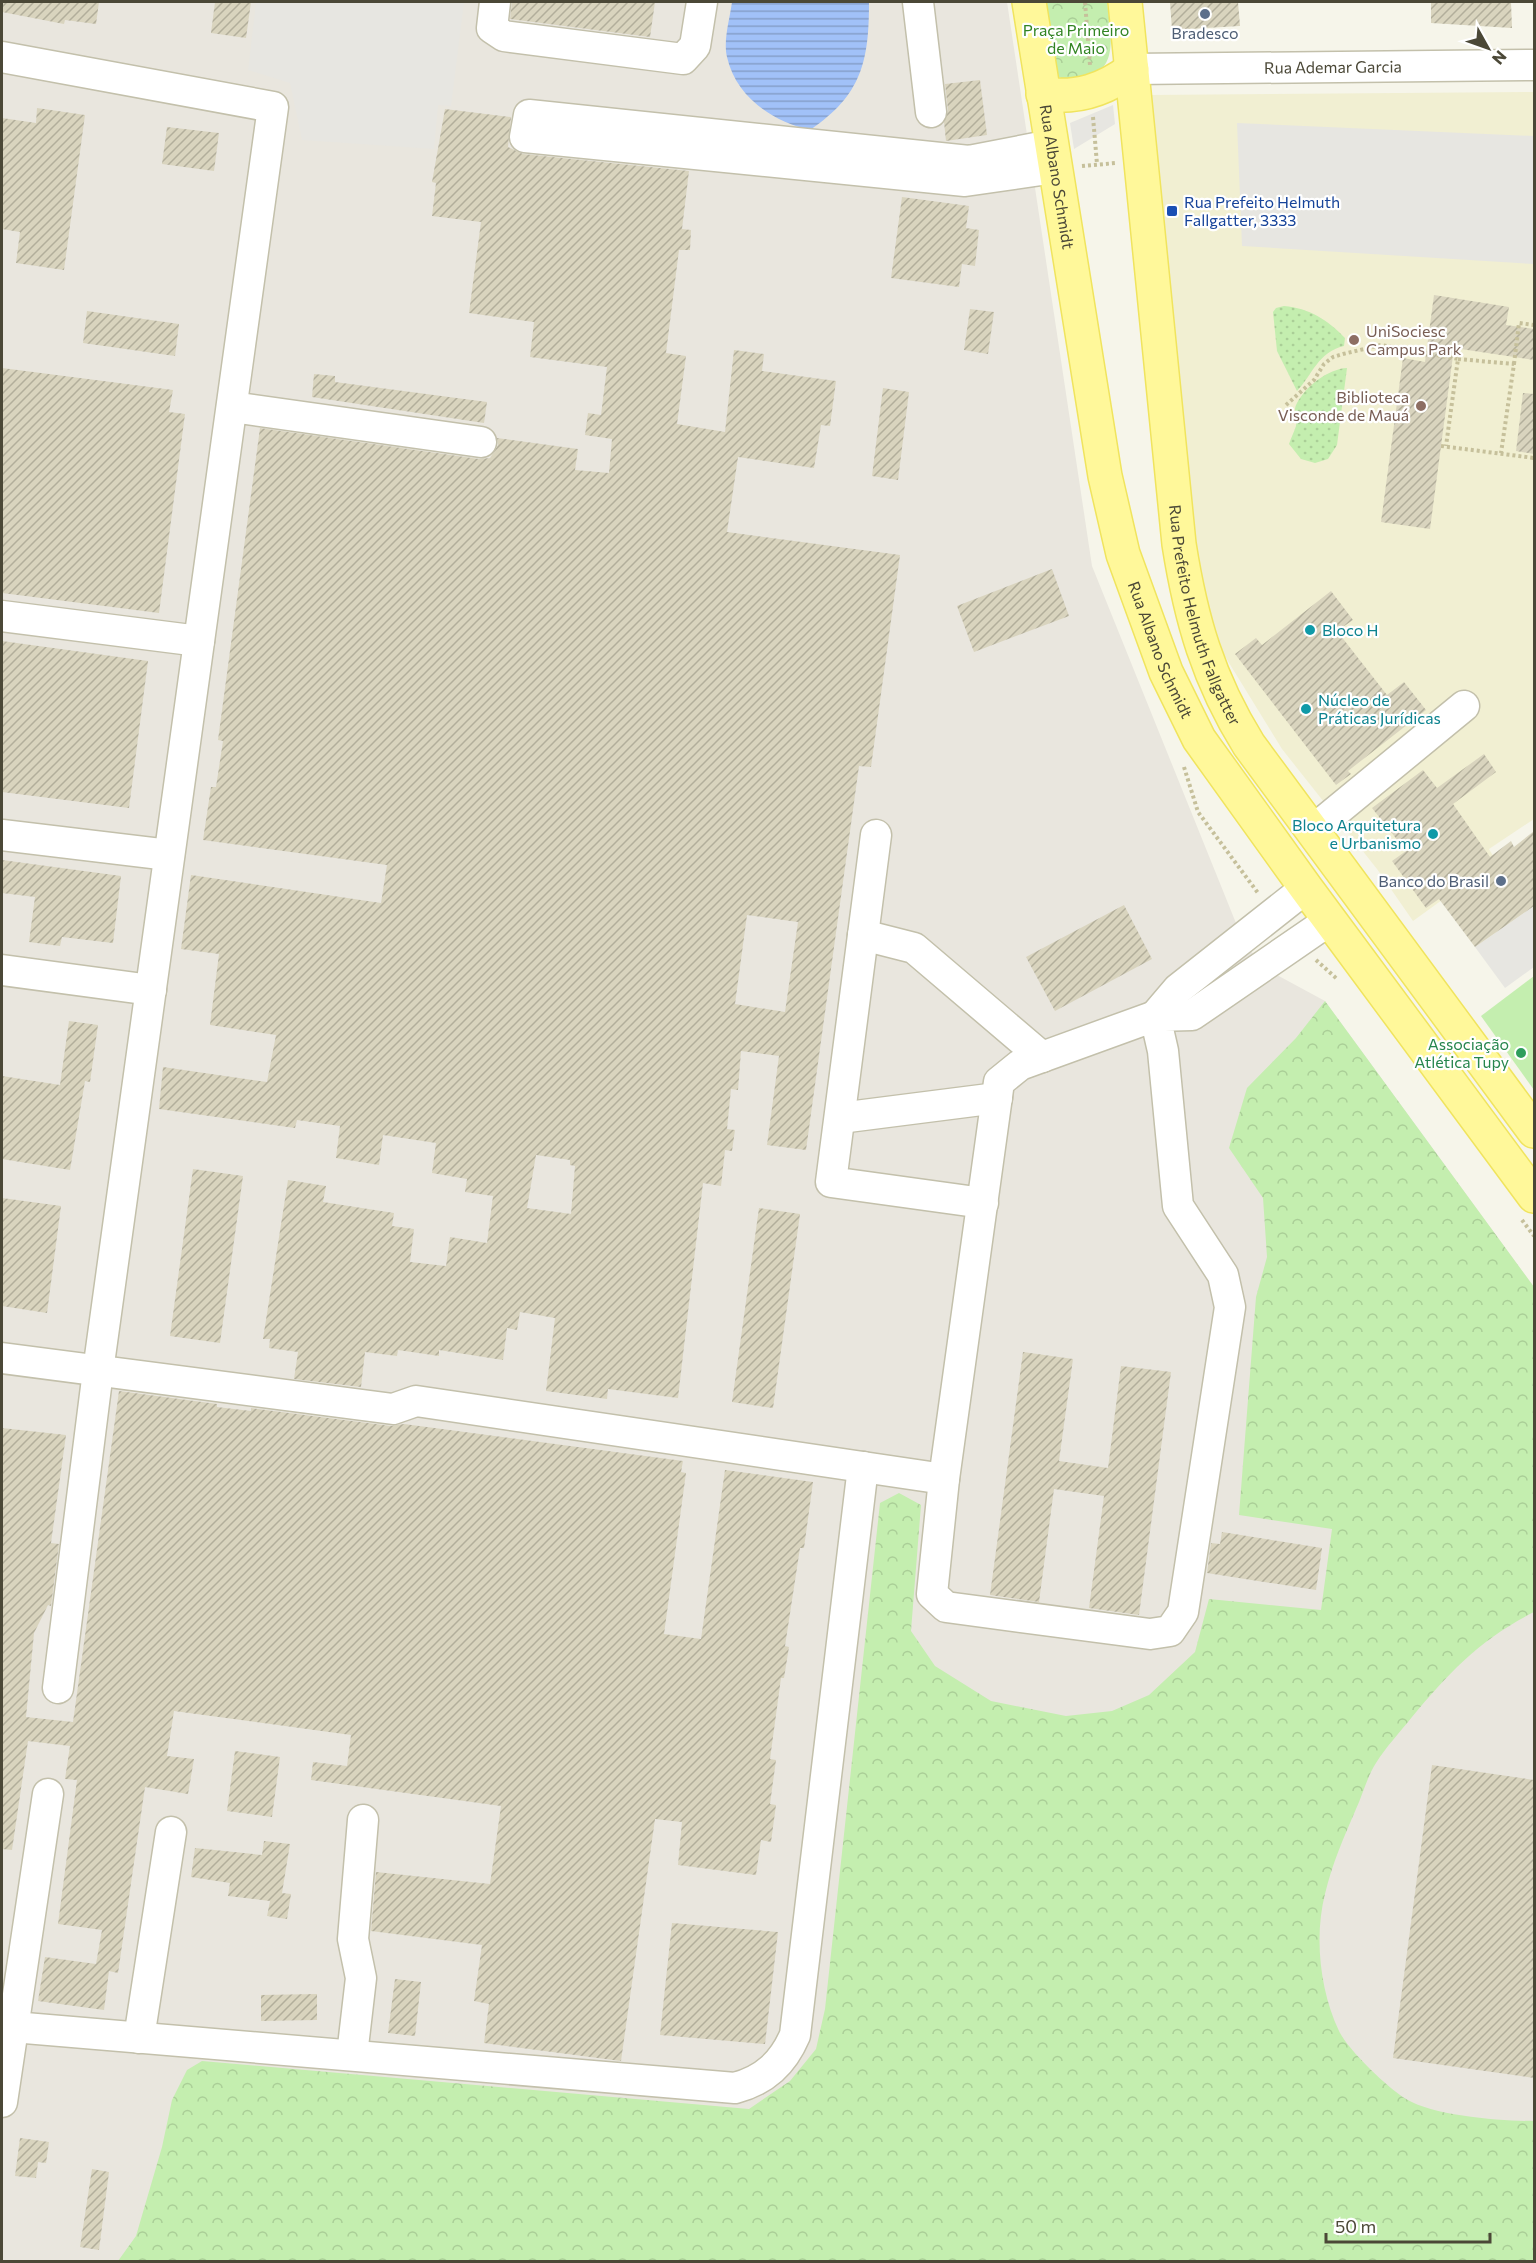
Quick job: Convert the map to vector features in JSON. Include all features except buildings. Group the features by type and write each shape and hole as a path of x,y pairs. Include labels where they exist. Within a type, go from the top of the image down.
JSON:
{"main road":[{"name":"Rua Albano Schmidt","path":"1029,2 1099,447 1123,554 1166,672 1199,738 1306,888 1534,1196"},
{"name":"Rua Prefeito Helmuth Fallgatter","path":"1125,2 1179,544 1192,620 1209,666 1236,724 1312,831 1534,1131"},
{"path":"1043,94 1063,96 1092,92 1132,69"}],"street":[{"path":"495,2 492,28 504,36 683,59 695,46 702,2"},
{"path":"918,2 931,112"},
{"path":"2,57 273,107 98,1371 58,1688"},
{"name":"Rua Ademar Garcia","path":"1132,69 1534,65"},
{"path":"529,115 969,161 1053,157 965,182 525,137 529,115"},
{"path":"232,407 482,442"},
{"path":"2,616 199,641"},
{"path":"1312,831 1464,706"},
{"path":"2,835 169,855"},
{"path":"876,835 831,1182 983,1203"},
{"path":"1155,1016 1178,989 1306,888"},
{"path":"1155,1016 1163,1051 1178,1206 1223,1275 1230,1307 1183,1612 1170,1631 1150,1634 946,1607 932,1594 944,1479 999,1082 1020,1065 1155,1016 1192,1015 1330,920"},
{"path":"863,935 914,948 1042,1057"},
{"path":"2,970 151,990"},
{"path":"840,1118 997,1098"},
{"path":"2,1358 393,1409 416,1401 944,1479"},
{"path":"13,2027 735,2088 759,2079 780,2062 795,2035 863,1467"},
{"path":"2,2102 48,1794"},
{"path":"352,2055 361,1978 353,1939 363,1820"},
{"path":"139,2038 171,1832"}],"path":[{"path":"1053,157 1141,162"},
{"path":"1501,453 1519,322 1534,325"},
{"path":"1286,405 1314,380 1324,364 1333,357 1381,345 1458,359 1514,364"},
{"path":"1458,359 1444,446 1534,458"}],"shaded area":[{"path":"2,2 1007,2 1092,566 1242,938 1262,967 1325,1001 1534,1287 1534,2261 2,2262"},
{"path":"256,2 464,2 451,106 438,105 434,149 302,140 290,83 248,70"},
{"name":"UniSociesc Campus Park","path":"1534,92 1534,819 1489,849 1496,861 1413,921 1377,869 1282,749 1210,632 1198,585 1148,95"},
{"path":"1113,105 1115,124 1074,149 1070,123"},
{"path":"1237,123 1534,136 1534,264 1242,246"},
{"path":"1534,906 1534,967 1505,988 1475,947"}],"green space":[{"name":"Praça Primeiro de Maio","path":"1036,2 1107,2 1111,36 1108,58 1104,67 1096,73 1080,78 1067,79 1057,76"},
{"path":"1284,306 1302,309 1318,316 1345,338 1344,346 1322,358 1297,391 1277,351 1273,312 1276,308"},
{"path":"1347,368 1337,445 1328,459 1315,463 1301,459 1289,444 1296,426 1297,403 1306,390 1325,375"},
{"name":"Associação Atlética Tupy","path":"1534,976 1534,1090 1481,1016"},
{"path":"1325,1001 1534,1287 1534,1612 1498,1633 1467,1657 1426,1701 1373,1768 1331,1872 1325,1894 1320,1928 1323,1981 1332,2015 1344,2039 1369,2068 1406,2099 1433,2110 1450,2113 1486,2119 1534,2121 1534,2261 118,2261 136,2236 162,2147 172,2100 187,2070 202,2061 749,2109 790,2081 816,2049 825,2009 880,1503 899,1493 921,1505 911,1631 935,1666 991,1701 1066,1716 1112,1711 1149,1695 1195,1652 1209,1599 1321,1610 1332,1529 1239,1515 1256,1297 1267,1257 1263,1198 1229,1148 1247,1088 1296,1038"}],"water":[{"path":"732,2 869,2 867,42 859,75 852,90 841,104 810,130 770,114 747,96 739,84 732,71 726,50"}],"place":[{"name":"Bradesco","path":"1205,14"},
{"name":"Rua Prefeito Helmuth Fallgatter, 3333","path":"1172,211"},
{"name":"UniSociesc Campus Park","path":"1354,340"},
{"name":"Biblioteca Visconde de Mauá","path":"1421,406"},
{"name":"Bloco H","path":"1310,630"},
{"name":"Núcleo de Práticas Jurídicas","path":"1306,709"},
{"name":"Bloco Arquitetura e Urbanismo","path":"1433,834"},
{"name":"Banco do Brasil","path":"1501,881"},
{"name":"Associação Atlética Tupy","path":"1521,1053"}]}
